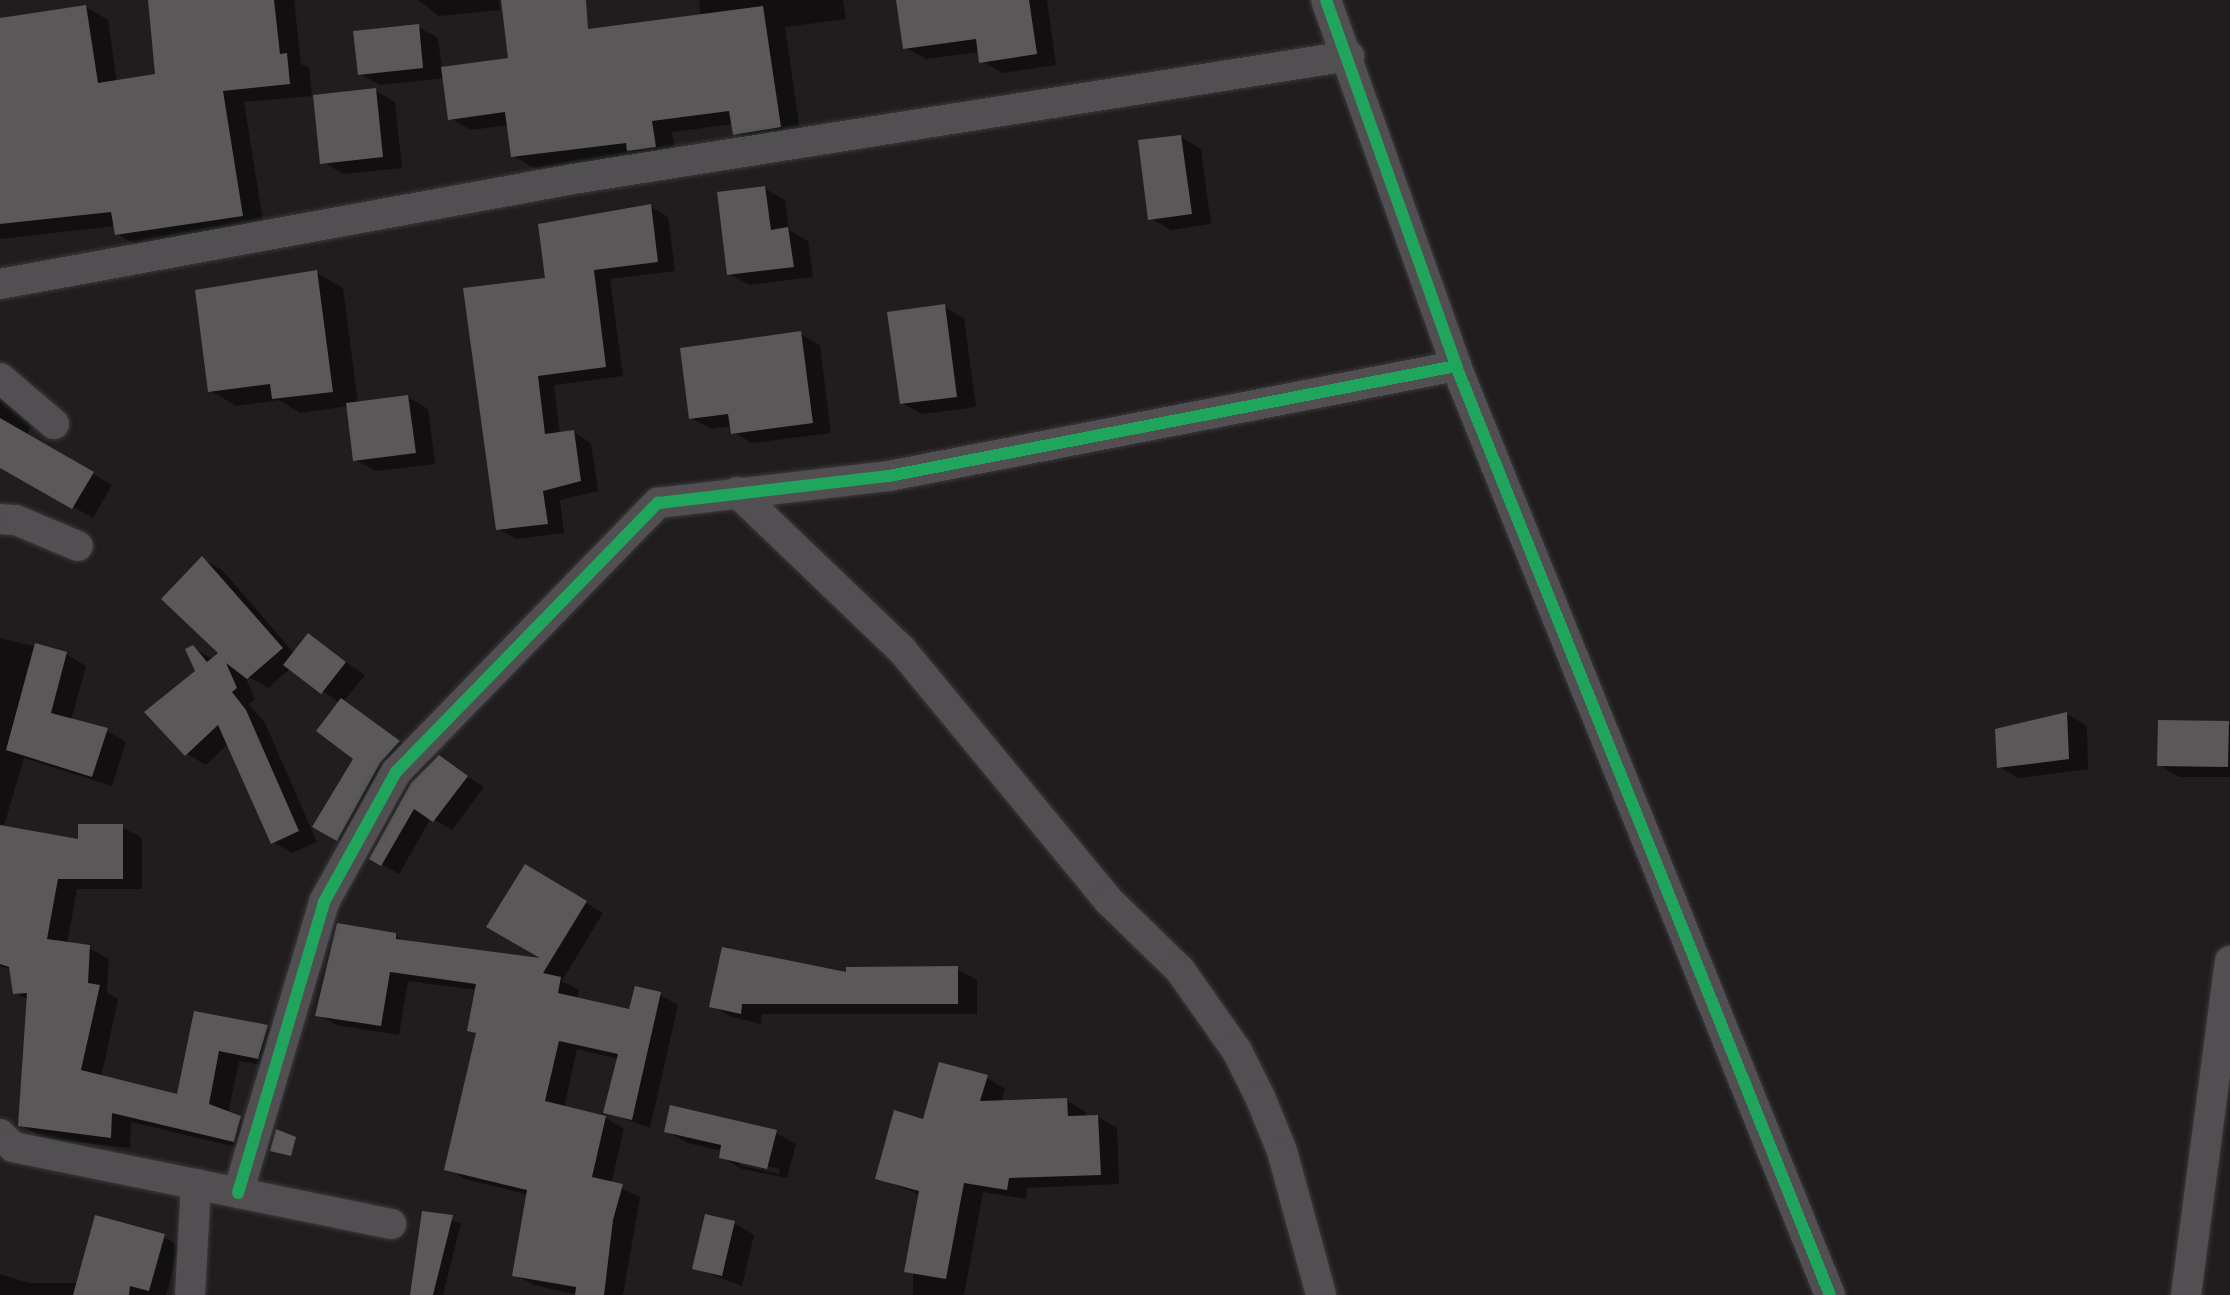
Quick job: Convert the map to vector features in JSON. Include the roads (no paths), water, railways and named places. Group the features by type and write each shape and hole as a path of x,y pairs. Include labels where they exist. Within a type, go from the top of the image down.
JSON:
{"street":[{"path":"1326,0 1456,366 1830,1295"},
{"path":"0,284 573,179 1349,56"},
{"path":"238,1193 324,902 396,772 658,503 889,476 1456,366"},
{"path":"0,378 54,424"},
{"path":"738,492 902,650 1108,900 1180,970 1236,1051 1260,1097 1288,1168 1321,1295"},
{"path":"0,519 16,520 78,546"},
{"path":"2186,1295 2230,961"},
{"path":"4,1143 391,1224"},
{"path":"190,1295 196,1184"}]}
